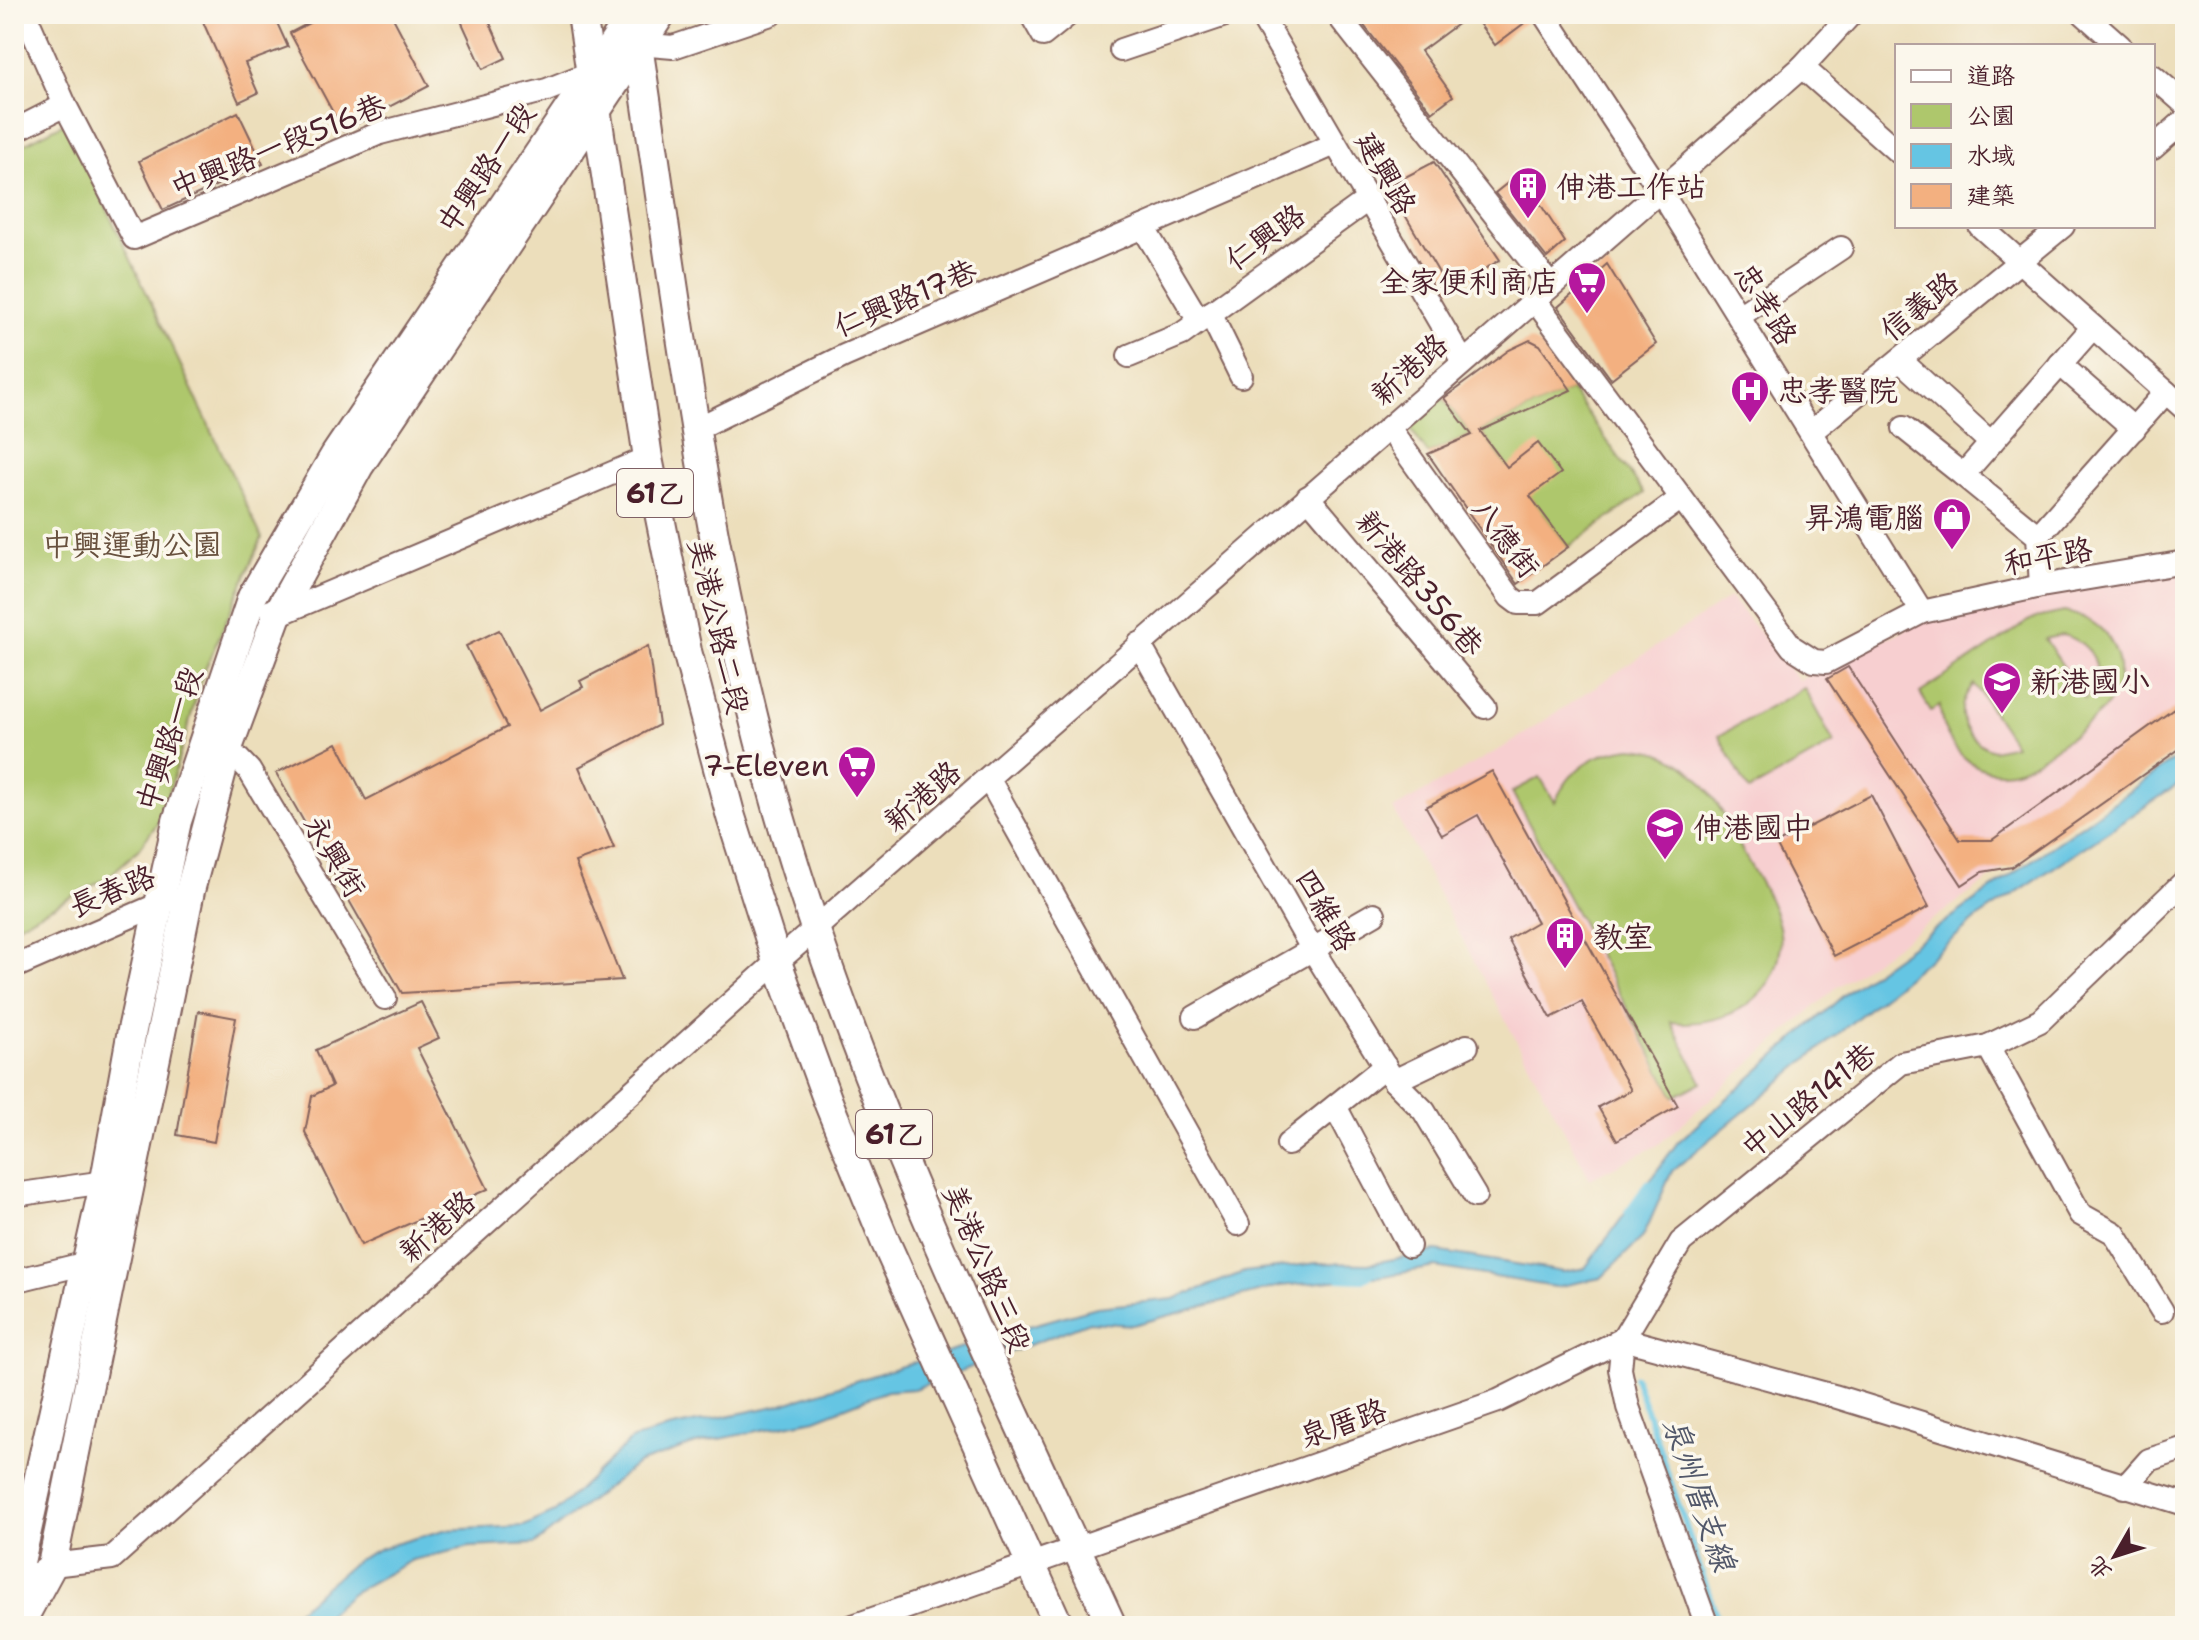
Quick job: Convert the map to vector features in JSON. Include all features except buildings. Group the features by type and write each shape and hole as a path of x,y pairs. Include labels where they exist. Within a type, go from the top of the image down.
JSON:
{"main road":[{"name":"美港公路二段","path":"582,14 648,458 687,651 731,817 777,962"},
{"name":"美港公路二段","path":"633,14 694,430 731,617 770,780 815,930"},
{"name":"中興路一段","path":"21,1623 52,1565 117,1180 157,905 177,821 252,597 335,455 633,14"},
{"name":"中興路一段","path":"15,1588 87,1263 117,1180 228,748 277,615 359,466 638,44 661,14"},
{"name":"美港公路三段","path":"815,930 983,1349 1112,1626"},
{"name":"61乙","path":"777,962 829,1104 939,1362 1059,1626"}],"street":[{"path":"14,131 65,105 25,14"},
{"path":"590,75 638,44 673,47 771,14"},
{"path":"1031,14 1043,35 1069,14"},
{"path":"1121,50 1228,14"},
{"name":"建興路","path":"1260,14 1366,201 1462,360"},
{"path":"1337,14 1542,292 1680,499"},
{"name":"忠孝路","path":"1544,14 1661,192 1922,612"},
{"name":"新港路","path":"15,1588 52,1565 112,1558 777,962 1389,428 1462,360 1661,192 1802,67 1851,14"},
{"path":"2084,14 2118,44"},
{"path":"1802,67 1895,149"},
{"name":"中興路一段516巷","path":"65,105 134,238 380,133 547,90 590,75"},
{"path":"2155,78 2185,104"},
{"path":"2155,146 2185,120"},
{"name":"仁興路17巷","path":"694,430 844,356 1335,144"},
{"name":"仁興路","path":"1129,356 1182,334 1366,201"},
{"path":"1143,227 1241,376"},
{"path":"1982,228 2185,409"},
{"name":"信義路","path":"1811,432 2061,228"},
{"path":"1739,316 1841,248"},
{"path":"1963,475 2093,327"},
{"path":"1900,360 1991,443"},
{"path":"2060,364 2134,429"},
{"path":"2041,586 2038,536 2166,392"},
{"name":"八德街","path":"1389,428 1510,597 1518,603 1538,603 1680,499"},
{"path":"1904,428 2038,536"},
{"path":"252,597 277,615 648,458"},
{"name":"新港路356巷","path":"1308,497 1485,707"},
{"name":"和平路","path":"1680,499 1792,647 1814,661 1826,662 1922,612 2041,586 2185,562"},
{"name":"四維路","path":"1139,644 1313,950 1389,1074 1424,1111 1475,1196"},
{"name":"永興街","path":"228,748 249,770 385,998"},
{"path":"988,778 1238,1224"},
{"name":"中山路141巷","path":"1623,1339 1681,1242 1867,1090 1901,1063 1988,1046 2040,1021 2185,881"},
{"name":"長春路","path":"14,967 190,891"},
{"path":"1195,1017 1374,914"},
{"path":"1288,1144 1389,1074 1467,1046"},
{"path":"1988,1046 2080,1214 2114,1233 2162,1311"},
{"path":"1336,1108 1409,1246"},
{"path":"14,1195 117,1180"},
{"path":"14,1281 87,1263"},
{"path":"1707,1626 1628,1407 1620,1369 1623,1339 1834,1396 2185,1504"},
{"name":"泉厝路","path":"853,1626 1498,1401 1623,1339"},
{"path":"2125,1487 2149,1460 2185,1448"}],"shaded area":[{"name":"伸港國中","path":"2185,568 2185,741 1837,987 1658,1145 1590,1179 1393,809 1509,744 1730,597 1799,680 1928,619"}],"green space":[{"name":"中興運動公園","path":"66,122 262,538 203,674 162,817 137,851 107,878 14,927 14,149"},
{"path":"1571,390 1644,493 1568,547 1480,431"},
{"path":"1443,398 1472,435 1428,454 1407,424"},
{"path":"2064,612 2086,619 2099,628 2113,646 2118,662 2116,689 2110,701 2090,722 2037,760 2019,769 1989,771 1976,766 1954,747 1942,720 1940,706 1931,711 1920,693 2032,619","holes":["2062,635 2082,644 2094,660 2096,679 2085,699 2045,639","1974,684 2015,745 1993,750 1974,739 1968,731 1962,713 1963,703"]},
{"path":"1804,688 1834,743 1749,791 1719,736"},
{"path":"1631,748 1672,758 1702,783 1725,817 1765,892 1780,932 1780,955 1774,974 1748,1004 1712,1020 1671,1022 1702,1082 1674,1097 1512,792 1540,777 1555,802 1568,780 1585,764 1606,753"}],"water":[{"path":"2185,752 2185,780 1978,918 1672,1171 1643,1237 1601,1278 1555,1287 1435,1267 1384,1276 1280,1286 1133,1325 1089,1322 914,1389 887,1391 815,1419 696,1444 637,1464 535,1544 470,1547 412,1560 352,1593 314,1626 279,1626 357,1560 381,1548 444,1530 524,1526 555,1512 631,1440 668,1428 776,1406 1097,1307 1174,1299 1244,1272 1317,1263 1368,1264 1436,1251 1564,1272 1585,1268 1678,1142 1853,987"}],"waterway":[{"path":"1627,1212 1648,1183"},
{"path":"1339,1279 1361,1280 1371,1275"},
{"name":"泉州厝支線","path":"1635,1377 1720,1626"}],"place":[{"name":"伸港工作站","path":"1528,220"},
{"name":"全家便利商店","path":"1587,315"},
{"name":"忠孝醫院","path":"1750,424"},
{"name":"昇鴻電腦","path":"1952,551"},
{"name":"新港國小","path":"2002,715"},
{"name":"7-Eleven","path":"857,799"},
{"name":"伸港國中","path":"1665,861"},
{"name":"教室","path":"1565,970"}]}
